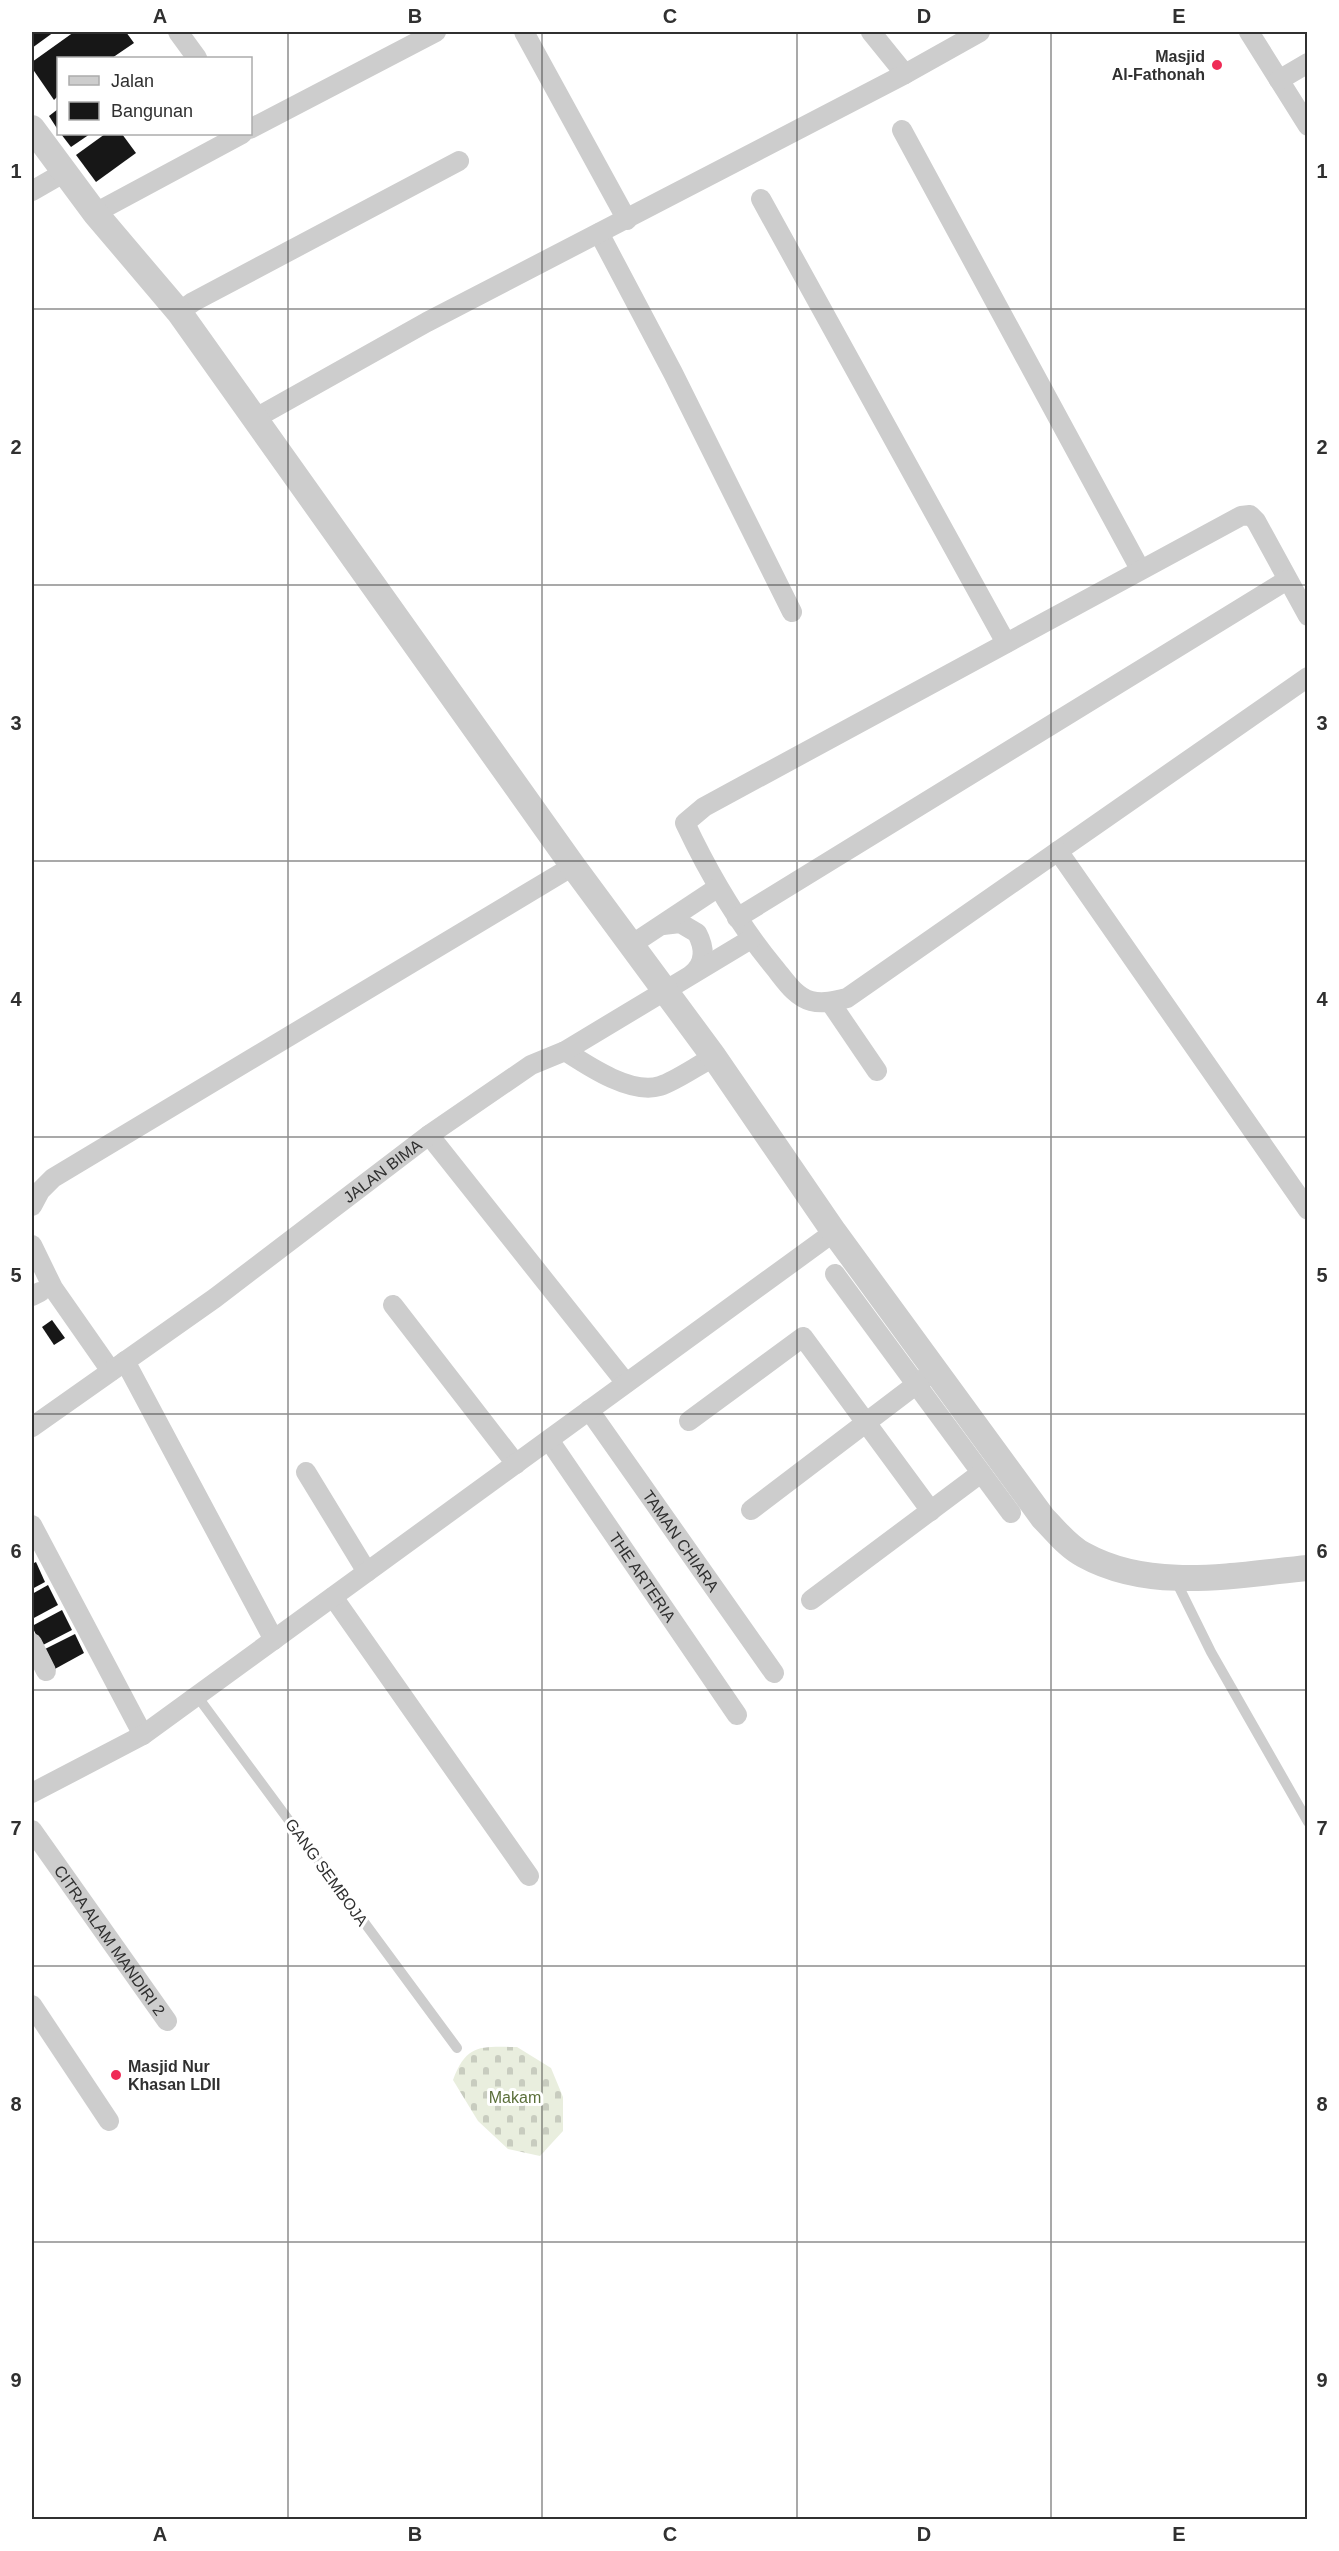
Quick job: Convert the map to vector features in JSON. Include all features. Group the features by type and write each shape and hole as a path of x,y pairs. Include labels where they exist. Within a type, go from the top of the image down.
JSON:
{"street":[{"path":"178,32 196,57"},
{"path":"252,128 436,32"},
{"path":"524,32 627,220"},
{"path":"871,32 905,74"},
{"path":"254,419 427,322 627,220 905,74 980,32"},
{"path":"1249,32 1308,126"},
{"path":"1280,81 1308,63"},
{"path":"32,128 95,213 179,312 573,866 714,1057 834,1232 926,1377 981,1473 1011,1513"},
{"path":"902,130 1140,569"},
{"path":"95,213 240,135"},
{"path":"179,312 203,296 459,161"},
{"path":"32,191 65,172"},
{"path":"761,199 1006,643"},
{"path":"599,233 673,373 792,612"},
{"path":"1308,616 1256,520 1250,515 1241,516 704,807 685,823 717,888 751,939 793,990 810,1001 830,1002 847,998 1308,678"},
{"path":"737,918 1287,580"},
{"path":"1058,851 1308,1210"},
{"path":"32,1206 40,1191 53,1178 573,866"},
{"path":"631,945 717,888"},
{"path":"660,926 680,923 689,926 697,933 702,942 702,962 689,977"},
{"path":"665,991 751,939"},
{"name":"JALAN BIMA","path":"32,1427 215,1298 429,1135 531,1065 565,1051 665,991"},
{"path":"830,1002 877,1071"},
{"path":"565,1051 597,1071 639,1087 660,1086 714,1057"},
{"path":"429,1135 626,1383"},
{"path":"32,1793 143,1735 834,1232"},
{"path":"32,1245 53,1288 118,1366 274,1640"},
{"path":"835,1274 926,1377 1043,1518 1082,1554 1109,1567 1140,1574 1174,1577 1223,1576 1308,1568"},
{"path":"393,1305 516,1464"},
{"path":"689,1421 803,1337 931,1511"},
{"path":"751,1510 926,1377"},
{"name":"TAMAN CHIARA","path":"589,1410 774,1674"},
{"name":"THE ARTERIA","path":"549,1440 737,1715"},
{"path":"306,1472 367,1572"},
{"path":"811,1600 981,1473"},
{"path":"32,1525 143,1735"},
{"path":"333,1597 529,1876"},
{"path":"32,1643 46,1671"},
{"name":"CITRA ALAM MANDIRI 2","path":"32,1830 167,2021"},
{"path":"32,2005 109,2121"}],"lane":[{"path":"1174,1577 1211,1652 1308,1822"},
{"name":"GANG SEMBOJA","path":"197,1696 457,2048"}],"green space":[{"name":"Makam","path":"517,2047 551,2068 563,2097 563,2131 540,2156 508,2149 478,2121 453,2080 458,2068 470,2053 485,2048"}],"building":[{"path":"32,32 54,32 32,48"},
{"path":"74,32 126,32 134,43 113,57 57,57 57,97 54,100 32,68 32,62"},
{"path":"57,110 57,128 49,116"},
{"path":"62,135 89,135 71,147"},
{"path":"104,135 123,135 136,153 96,182 76,155"},
{"path":"52,1320 65,1338 54,1345 42,1327"},
{"path":"36,1562 45,1582 32,1589 32,1564"},
{"path":"48,1585 58,1605 32,1619 32,1594"},
{"path":"62,1610 72,1630 41,1646 32,1626"},
{"path":"75,1634 84,1653 53,1670 43,1650"}],"place":[{"name":"Masjid Al-Fathonah","path":"1217,65"},
{"name":"Masjid Nur Khasan LDII","path":"116,2075"}]}
